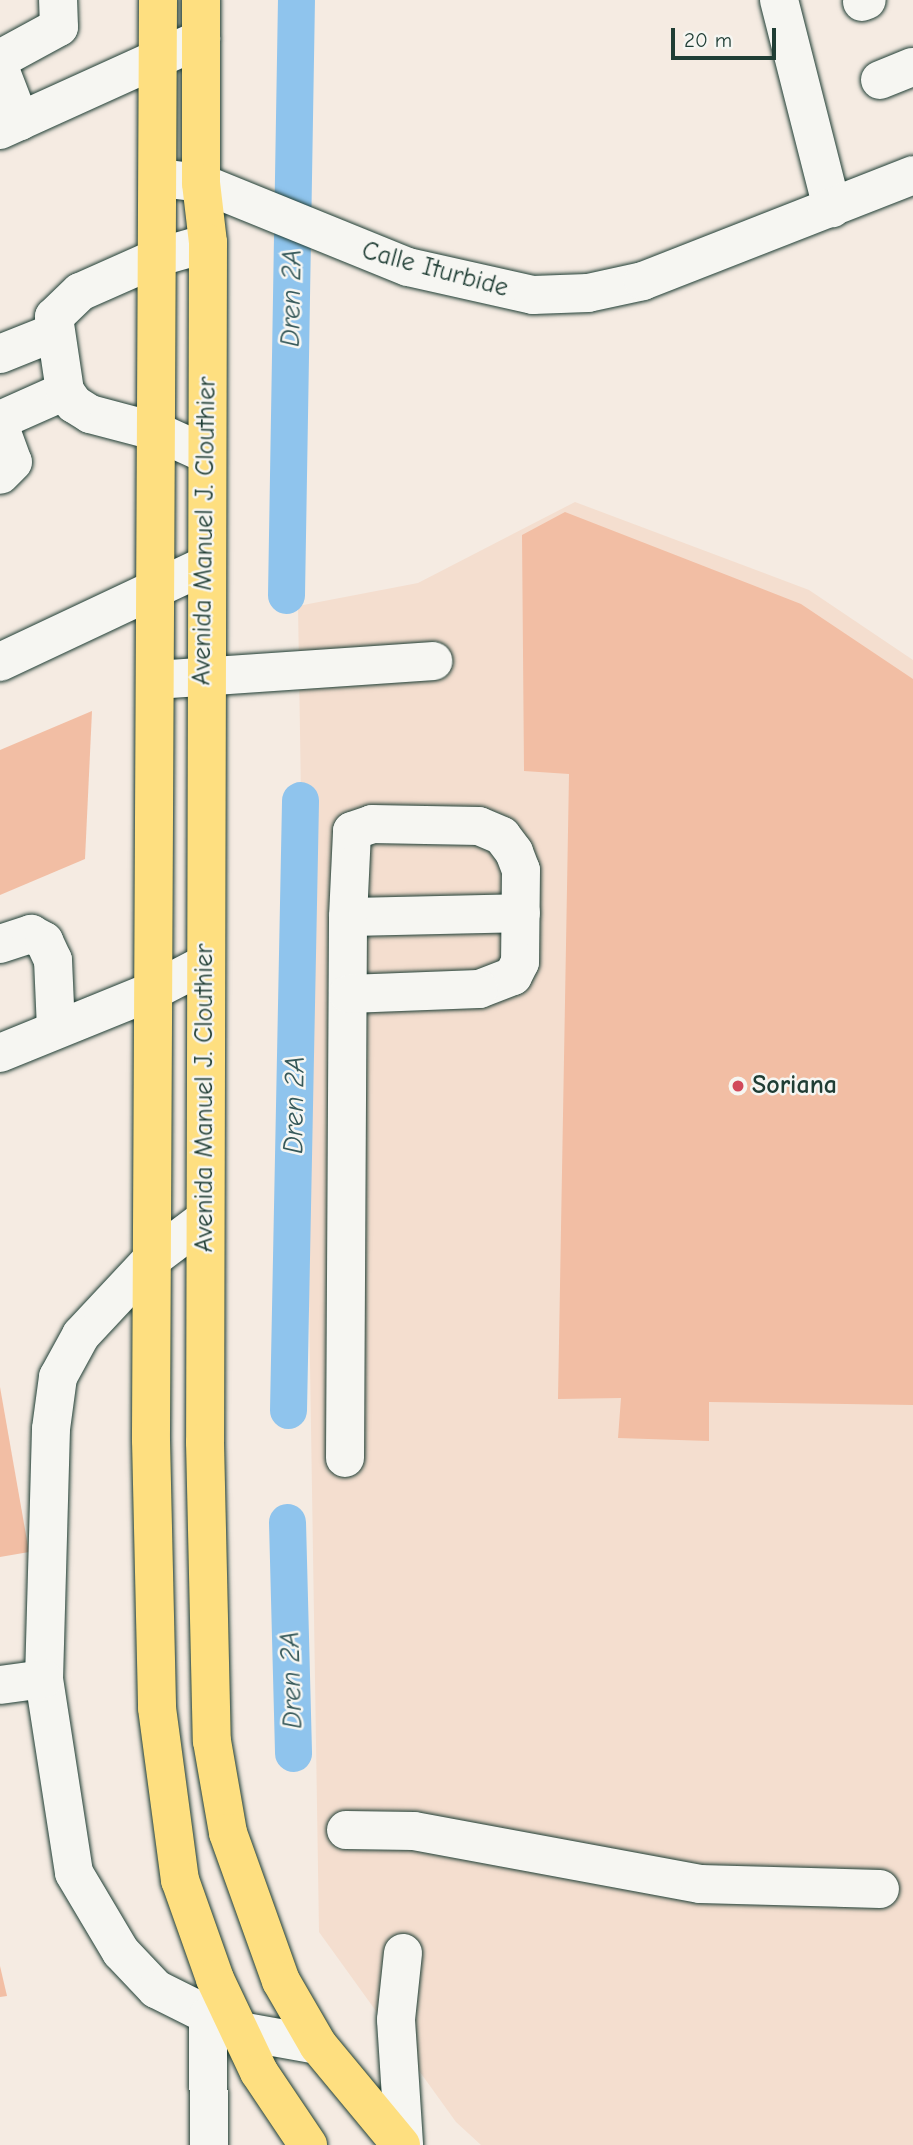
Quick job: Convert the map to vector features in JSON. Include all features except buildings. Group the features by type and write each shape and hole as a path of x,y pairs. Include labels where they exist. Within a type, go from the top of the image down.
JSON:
{"main road":[{"name":"Avenida Manuel J. Clouthier","path":"158,0 160,178 152,1259 156,1681 165,1789 180,1880 215,1979 224,2024 308,2145"},
{"name":"Avenida Manuel J. Clouthier","path":"201,0 201,183 208,243 204,566 205,1219 212,1741 228,1833 251,1905 281,1981 318,2045 403,2145"}],"street":[{"path":"0,59 59,27 58,0"},
{"path":"779,0 832,208"},
{"path":"0,68 10,125 201,39"},
{"name":"Calle Iturbide","path":"160,178 201,183 307,229 408,267 482,287 533,295 588,293 643,281 913,175"},
{"path":"206,454 158,432 90,414 65,391 54,317 65,302 159,257 208,243"},
{"path":"0,354 55,332"},
{"path":"0,420 65,391"},
{"path":"0,427 13,462 0,475"},
{"path":"0,662 204,566"},
{"path":"156,680 204,674 433,662"},
{"path":"345,1458 348,917 352,831 372,824 479,826 502,836 514,852 521,870 520,962 513,976 498,984 348,995"},
{"path":"348,917 521,913"},
{"path":"0,944 31,934 44,941 53,960 56,1029"},
{"path":"0,1053 155,990 205,964"},
{"path":"205,1219 152,1259 81,1335 58,1377 51,1429 44,1679 74,1873 114,1942 156,1989 224,2024 318,2045"},
{"path":"0,1685 44,1679"},
{"path":"346,1829 414,1831 700,1884 880,1889"},
{"path":"403,1953 396,2020 403,2145"},
{"path":"209,2145 224,2024"}],"shaded area":[{"path":"575,502 809,590 913,660 913,2145 481,2145 456,2122 319,1932 298,606 418,583"}],"waterway":[{"name":"Dren 2A","path":"286,595 296,0"},
{"name":"Dren 2A","path":"288,1410 300,800"},
{"name":"Dren 2A","path":"287,1522 293,1753"}],"place":[{"name":"Soriana","path":"738,1086"}]}
